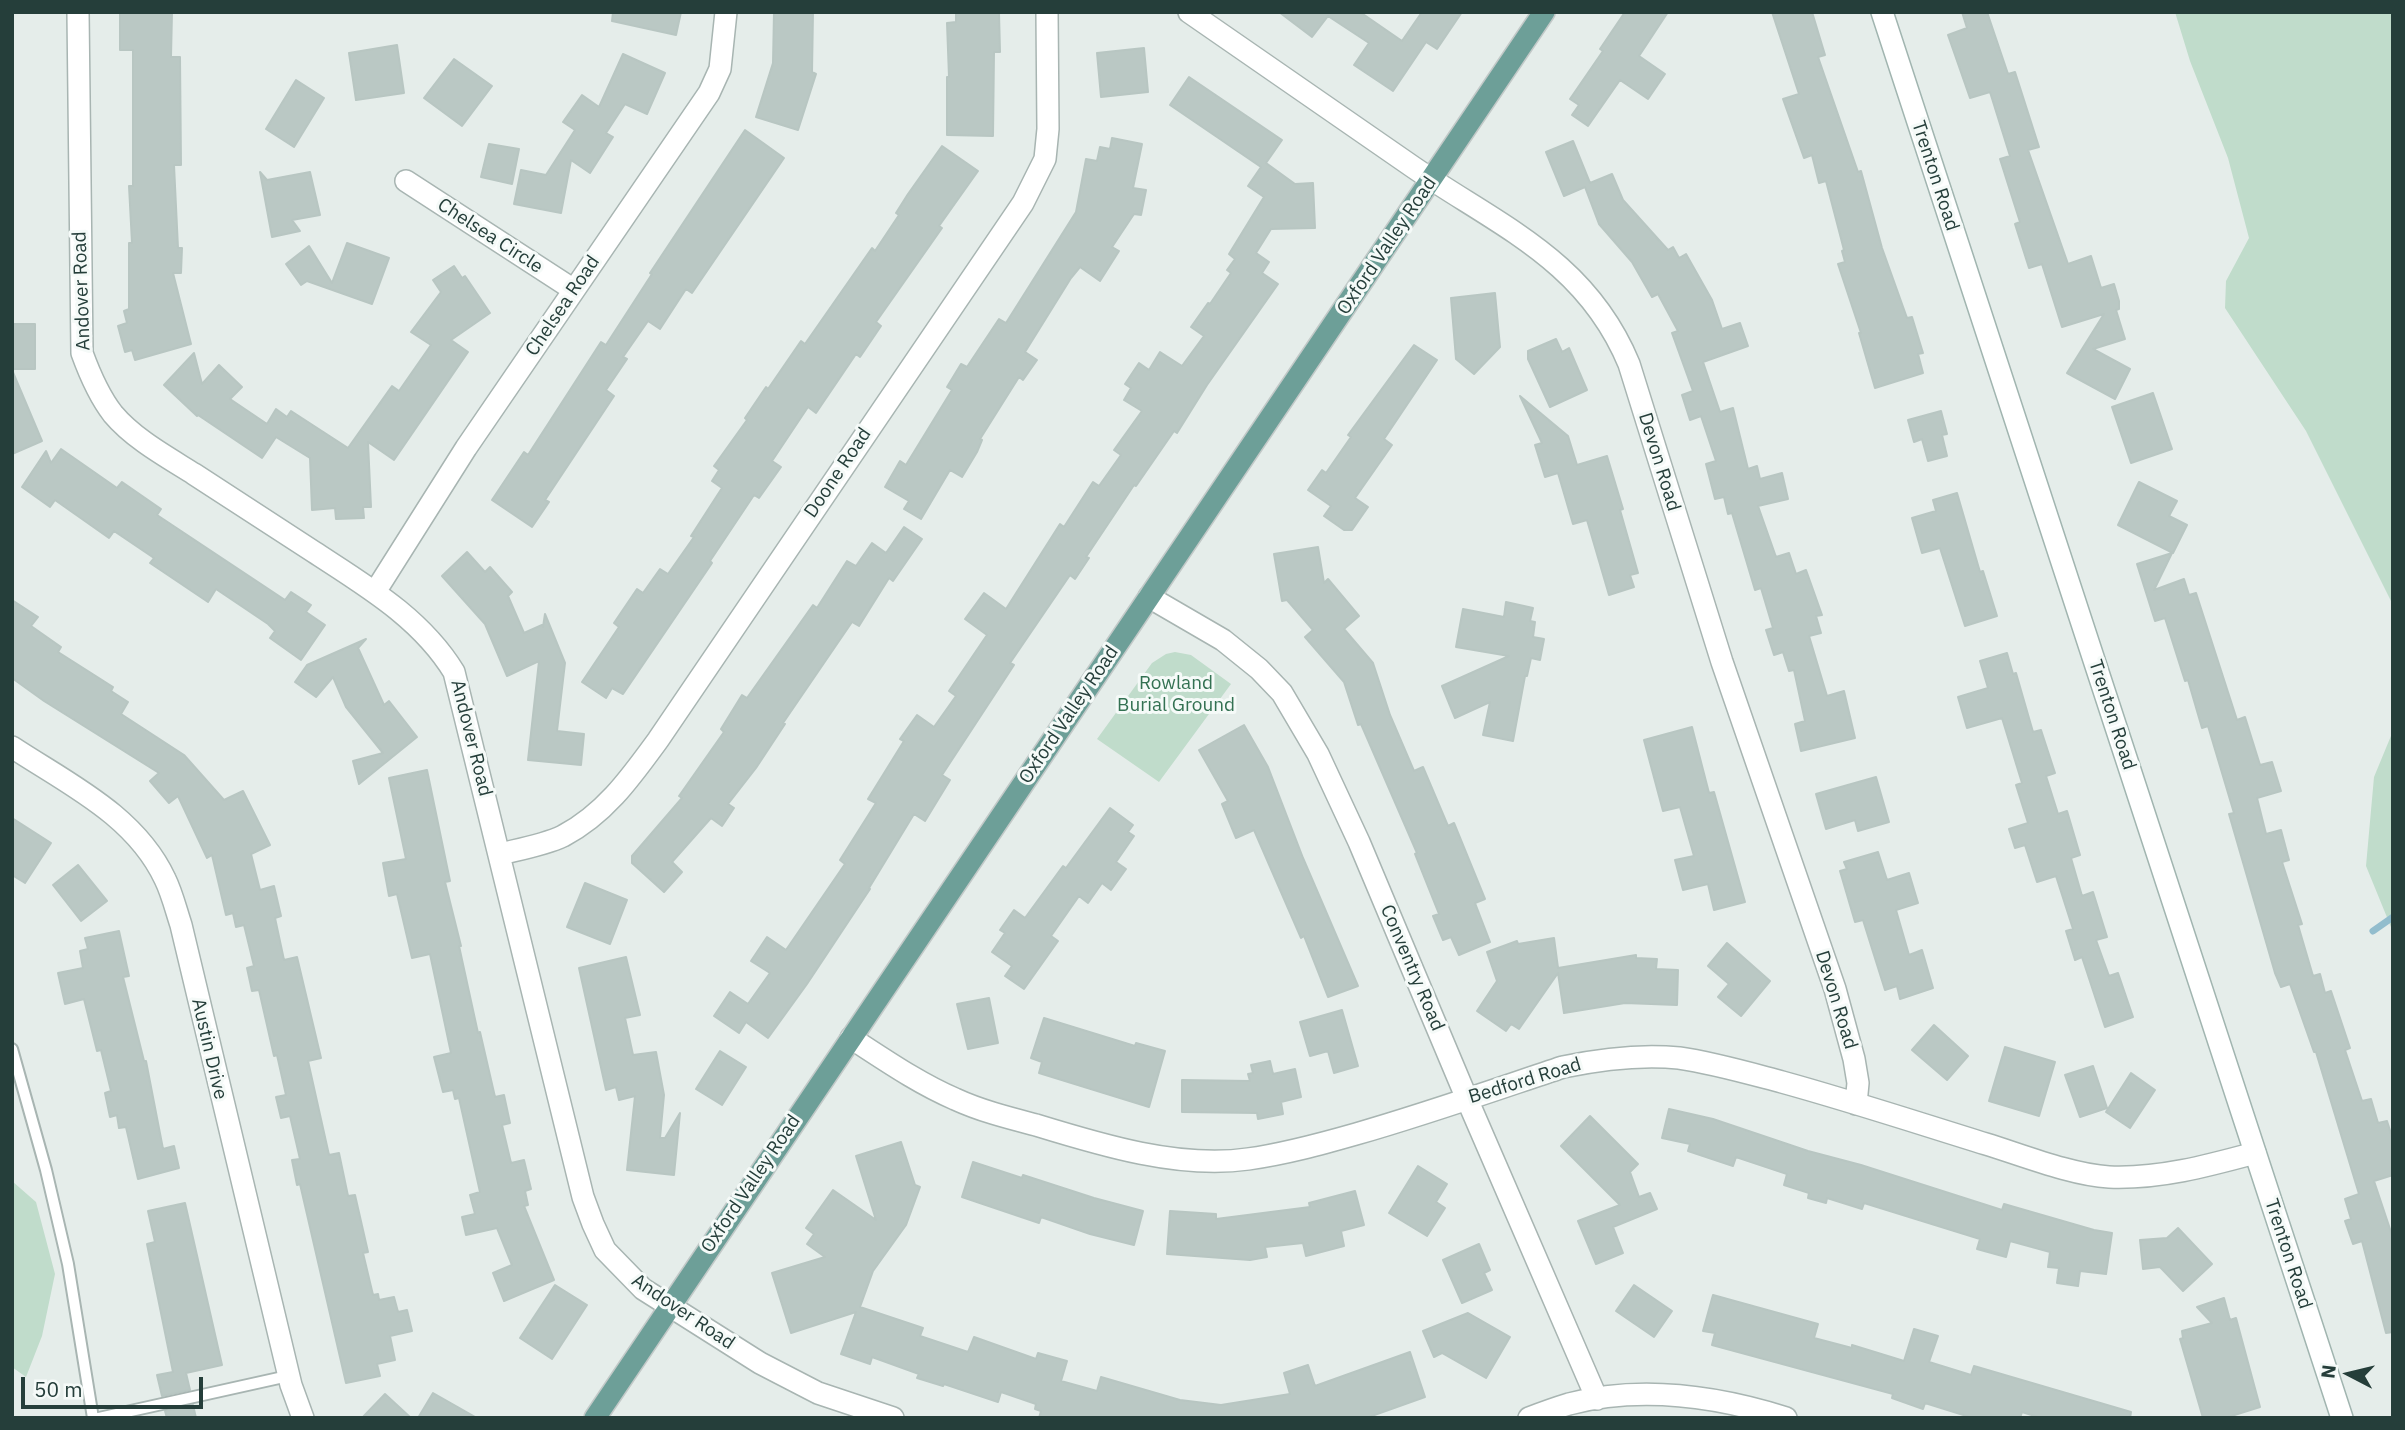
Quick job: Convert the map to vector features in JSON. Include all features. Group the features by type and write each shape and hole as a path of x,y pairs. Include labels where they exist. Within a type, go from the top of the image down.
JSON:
{"main road":[{"name":"Oxford Valley Road","path":"595,1418 1544,12"}],"street":[{"name":"Andover Road","path":"78,12 82,353 91,380 113,414 125,426 160,452 375,592 419,627 443,654 454,672 583,1197 605,1250 643,1289 760,1363 807,1387 893,1418"},
{"name":"Chelsea Road","path":"375,592 466,448 709,93 720,69 726,12"},
{"name":"Doone Road","path":"500,854 561,837 583,824 617,795 658,740 1023,203 1045,159 1048,129 1047,12"},
{"name":"Devon Road","path":"1189,12 1432,180 1482,209 1542,251 1575,279 1617,336 1629,364 1722,662 1835,989 1854,1059 1858,1083 1856,1104"},
{"name":"Trenton Road","path":"1882,12 2342,1418"},
{"name":"Chelsea Circle","path":"406,181 574,290"},
{"name":"Conventry Road","path":"1149,597 1232,647 1259,669 1294,710 1359,842 1597,1399"},
{"name":"Austin Drive","path":"12,747 91,797 128,828 147,848 165,879 181,925 288,1376 303,1418"},
{"name":"Bedford Road","path":"850,1038 920,1082 958,1100 1095,1143 1211,1161 1247,1159 1306,1148 1563,1067 1638,1056 1678,1058 1731,1068 2056,1166 2107,1177 2157,1175 2195,1169 2255,1153"},
{"path":"1529,1418 1570,1404 1633,1395 1690,1396 1739,1405 1786,1418"}],"lane":[{"path":"12,1049 46,1170 68,1264 93,1418"},
{"path":"99,1418 288,1376"}],"green space":[{"path":"2175,12 2393,12 2393,605 2306,431 2225,308 2226,281 2249,238 2228,158 2190,61"},
{"name":"Rowland Burial Ground","path":"1175,652 1191,655 1231,684 1159,782 1097,739 1152,663"},
{"path":"2393,731 2393,932 2366,866 2374,777"},
{"path":"12,1181 36,1202 55,1274 42,1336 26,1377 12,1367"}],"building":[{"path":"120,12 172,12 171,57 180,57 181,165 174,165 178,248 182,248 181,273 173,273 191,344 135,360 132,350 125,352 118,326 127,323 124,311 129,309 129,243 132,243 129,186 133,186 133,50 120,50"},
{"path":"613,12 681,12 676,35 612,21"},
{"path":"774,12 813,12 812,72 816,74 798,130 756,117 773,63"},
{"path":"956,12 999,13 1000,52 994,52 993,136 947,135 947,23 956,22"},
{"path":"1279,12 1360,12 1402,41 1422,12 1462,12 1437,49 1426,42 1393,91 1354,65 1369,43 1328,16 1312,37"},
{"path":"1625,12 1668,12 1639,56 1665,74 1648,99 1620,80 1588,126 1572,115 1579,105 1570,99 1603,51 1600,49"},
{"path":"1772,12 1812,12 1825,55 1818,57 1858,172 1861,171 1882,248 1907,318 1912,317 1923,353 1918,354 1923,373 1875,388 1861,333 1838,264 1845,262 1844,250 1826,181 1819,183 1812,155 1804,158 1783,99 1799,94"},
{"path":"1962,12 1987,12 2008,74 2015,72 2039,147 2028,150 2068,264 2091,256 2101,288 2114,284 2119,301 2119,309 2116,310 2125,339 2093,349 2130,369 2115,399 2067,373 2104,314 2062,327 2042,264 2029,268 2015,224 2020,222 2000,159 2010,156 1990,92 1970,98 1948,35 1967,28"},
{"path":"397,45 404,93 356,100 349,53"},
{"path":"1144,48 1148,92 1101,97 1097,53"},
{"path":"623,54 665,73 647,114 625,104 606,133 613,137 590,173 571,160 561,213 514,204 521,170 546,175 575,130 563,122 582,95 599,107"},
{"path":"454,59 492,86 462,126 424,98"},
{"path":"1189,77 1282,140 1266,163 1295,184 1313,183 1315,228 1271,229 1256,253 1269,262 1262,273 1278,284 1177,433 1174,431 1136,486 1134,485 1086,557 1089,558 1075,579 1070,575 1010,663 1014,665 942,775 950,780 925,821 914,814 870,889 768,1038 746,1022 739,1033 714,1016 730,992 748,1004 770,973 751,961 767,937 786,950 845,864 840,860 876,803 868,799 904,741 900,739 917,715 934,727 956,696 949,691 987,635 965,619 984,593 1006,609 1060,524 1064,527 1093,482 1099,486 1121,455 1114,450 1142,411 1124,400 1131,388 1125,384 1139,363 1149,370 1160,352 1182,366 1204,336 1191,327 1231,273 1227,270 1235,259 1229,254 1264,197 1248,186 1261,167 1170,105"},
{"path":"296,80 324,98 294,147 266,129"},
{"path":"745,130 784,158 692,293 686,289 660,329 648,321 623,357 627,359 606,390 614,396 545,500 549,502 532,527 492,500 524,452 528,455 601,342 606,345 652,274 650,273"},
{"path":"1112,138 1142,144 1133,188 1146,190 1141,215 1134,214 1112,247 1119,251 1100,281 1080,267 1071,278 1025,352 1037,360 1023,380 1019,377 980,439 982,440 977,452 962,477 950,470 921,519 904,509 909,501 885,487 900,461 906,465 952,390 947,387 961,364 967,367 999,319 1006,323 1076,212 1086,159 1097,161 1100,147 1110,149"},
{"path":"1573,141 1590,183 1612,174 1623,200 1668,250 1673,247 1679,258 1686,254 1712,300 1722,329 1740,323 1748,346 1703,362 1720,412 1733,408 1748,469 1757,466 1760,479 1782,473 1788,499 1758,506 1776,557 1789,553 1796,574 1806,570 1822,615 1816,616 1821,633 1809,636 1827,696 1844,691 1855,738 1801,751 1795,724 1805,721 1794,670 1789,671 1783,652 1774,655 1766,630 1773,628 1761,588 1755,590 1732,513 1728,514 1724,497 1715,499 1706,464 1716,461 1701,416 1690,420 1682,395 1693,391 1672,333 1678,331 1658,294 1652,297 1632,262 1599,224 1585,187 1564,196 1546,152"},
{"path":"489,144 519,149 512,184 481,177"},
{"path":"942,146 978,171 876,322 881,326 860,357 856,354 816,413 808,407 772,461 781,467 759,498 754,495 710,561 712,563 623,694 612,688 606,698 582,682 619,627 614,623 637,589 643,593 660,569 668,574 694,537 691,536 722,488 712,481 719,470 714,466 747,420 745,418 766,387 768,389 801,341 805,344 872,248 875,251 899,215 896,213 908,194"},
{"path":"260,172 267,180 310,172 320,215 292,220 300,231 272,237"},
{"path":"347,243 389,258 372,304 307,281 301,285 286,264 309,246 332,283"},
{"path":"454,266 462,278 465,276 490,313 451,340 468,352 394,460 368,442 371,507 363,507 364,518 336,519 335,508 312,510 310,458 276,437 262,458 197,416 164,385 194,353 202,384 219,365 242,387 230,399 267,424 276,409 287,417 291,411 348,448 392,386 399,391 431,345 411,332 441,292 433,280"},
{"path":"1495,293 1500,347 1474,374 1456,359 1451,298"},
{"path":"12,324 35,324 35,369 12,369"},
{"path":"1556,339 1562,352 1569,348 1587,390 1550,407 1528,359 1528,351"},
{"path":"1414,345 1437,360 1384,439 1392,445 1355,498 1368,507 1352,530 1344,530 1324,516 1331,506 1308,490 1322,470 1326,473 1351,437 1348,435"},
{"path":"12,370 42,441 12,454"},
{"path":"2153,393 2172,449 2131,463 2112,407"},
{"path":"1520,396 1568,436 1577,465 1607,456 1638,573 1630,575 1634,587 1609,595 1587,520 1573,524 1558,473 1545,477 1535,445 1542,443"},
{"path":"1941,411 1947,434 1942,435 1947,456 1928,461 1922,439 1914,442 1908,420"},
{"path":"61,449 117,488 122,482 161,509 157,515 285,600 291,592 311,605 306,612 325,625 301,660 270,638 275,631 268,624 216,589 208,602 150,563 154,558 114,531 109,538 55,500 50,507 22,487 46,451 51,463"},
{"path":"2139,482 2177,501 2169,516 2187,525 2173,553 2118,525"},
{"path":"1957,493 1980,572 1983,571 1997,616 1965,626 1940,548 1922,553 1912,518 1936,511 1933,500"},
{"path":"904,527 922,539 893,581 889,578 859,626 852,622 783,723 785,724 756,768 728,804 734,808 722,826 711,818 672,862 682,872 664,892 632,863 632,856 682,798 679,796 724,732 721,729 742,695 747,698 813,605 817,608 847,561 856,566 872,543 886,553"},
{"path":"1318,547 1324,583 1328,579 1359,616 1344,629 1373,663 1390,715 1414,771 1423,767 1448,826 1454,823 1485,899 1475,903 1490,942 1459,955 1451,937 1443,940 1433,916 1439,914 1415,854 1417,853 1361,724 1358,725 1344,682 1305,637 1313,630 1287,600 1282,601 1274,554"},
{"path":"467,552 485,572 490,567 512,592 508,596 524,633 542,625 543,627 545,614 565,663 557,731 584,734 581,765 528,760 539,661 507,676 485,624 442,576"},
{"path":"2172,553 2154,590 2184,579 2189,595 2196,593 2237,720 2245,717 2260,765 2272,762 2281,791 2257,798 2266,834 2281,830 2289,860 2282,862 2302,924 2298,925 2313,976 2320,974 2325,993 2331,991 2350,1048 2345,1050 2362,1101 2371,1099 2378,1123 2387,1121 2393,1140 2393,1175 2374,1181 2393,1238 2393,1332 2386,1333 2362,1241 2353,1244 2345,1221 2351,1219 2345,1199 2359,1194 2316,1052 2290,984 2281,987 2275,973 2229,814 2234,813 2208,726 2202,728 2165,618 2155,621 2137,564"},
{"path":"12,600 38,617 31,626 61,647 58,652 113,687 111,691 128,702 121,714 184,755 224,800 243,791 270,845 251,854 260,890 274,886 281,916 275,918 284,960 297,957 321,1058 308,1061 329,1155 339,1153 348,1196 355,1195 368,1252 363,1253 373,1295 378,1294 379,1300 394,1297 398,1312 407,1310 412,1331 390,1336 395,1360 377,1364 380,1376 346,1383 300,1184 297,1185 292,1160 300,1159 290,1116 281,1118 276,1097 286,1095 277,1055 274,1056 259,990 252,991 247,968 254,966 244,925 236,927 233,913 226,915 212,855 207,858 178,796 169,803 150,781 159,773 12,678"},
{"path":"1506,602 1533,608 1530,621 1535,622 1533,637 1544,639 1540,660 1531,658 1525,676 1513,741 1483,735 1490,702 1455,718 1442,686 1509,656 1456,647 1463,609 1504,617"},
{"path":"366,639 358,648 384,705 389,701 417,737 359,784 353,761 383,753 346,707 333,677 316,697 295,682 307,665"},
{"path":"2007,653 2013,674 2016,673 2033,732 2041,730 2055,773 2046,776 2058,814 2067,811 2080,855 2071,858 2082,896 2093,892 2107,937 2096,940 2109,976 2118,973 2133,1017 2105,1027 2082,957 2075,960 2066,931 2073,929 2056,876 2037,882 2025,845 2015,848 2009,829 2028,823 2016,785 2022,783 2002,718 1967,728 1958,697 1988,688 1980,661"},
{"path":"1244,725 1268,767 1303,858 1358,986 1328,997 1304,936 1301,938 1254,830 1236,838 1222,804 1228,801 1199,750"},
{"path":"1692,727 1709,793 1714,792 1745,902 1714,910 1708,884 1683,890 1675,860 1694,856 1680,807 1663,811 1644,740"},
{"path":"427,770 450,881 445,882 478,1033 480,1032 495,1097 504,1095 510,1123 502,1125 511,1163 524,1160 531,1189 525,1191 528,1205 524,1206 554,1280 504,1301 493,1273 512,1265 497,1228 466,1235 462,1217 475,1214 470,1195 480,1192 459,1098 455,1099 453,1090 443,1092 434,1057 451,1053 430,954 412,958 397,894 389,896 383,863 406,859 389,778"},
{"path":"1876,777 1889,822 1858,831 1855,820 1826,829 1816,794"},
{"path":"1110,808 1133,825 1128,832 1134,836 1116,862 1126,869 1111,890 1102,883 1088,903 1079,896 1051,936 1058,941 1024,989 1005,976 1012,966 992,952 1005,933 1000,930 1014,910 1025,918"},
{"path":"12,818 51,843 25,883 12,875"},
{"path":"1878,852 1887,880 1909,873 1918,903 1896,910 1909,955 1922,950 1933,988 1900,999 1897,986 1885,990 1863,920 1855,922 1840,871 1847,869 1844,862"},
{"path":"78,865 107,901 81,921 53,885"},
{"path":"585,883 627,900 610,944 567,927"},
{"path":"119,931 129,976 123,977 146,1061 163,1149 174,1146 179,1168 138,1179 126,1127 119,1128 117,1115 110,1117 105,1093 111,1091 101,1050 97,1051 84,999 65,1004 58,973 83,968 80,951 88,949 85,938"},
{"path":"1554,938 1558,968 1636,955 1636,958 1657,959 1656,969 1678,970 1677,1005 1625,1003 1564,1013 1558,973 1519,1029 1511,1024 1506,1031 1477,1011 1497,981 1487,952 1517,941 1518,944"},
{"path":"1727,943 1770,981 1741,1016 1718,997 1729,984 1708,966"},
{"path":"626,957 640,1015 625,1018 633,1055 656,1052 664,1095 660,1138 665,1138 680,1113 674,1175 627,1170 635,1096 619,1100 616,1087 606,1090 579,968"},
{"path":"989,998 998,1043 968,1049 957,1004"},
{"path":"1342,1010 1358,1066 1334,1073 1328,1051 1310,1056 1300,1022"},
{"path":"1044,1018 1135,1046 1136,1043 1165,1051 1149,1107 1039,1073 1042,1062 1031,1058"},
{"path":"1934,1025 1968,1056 1947,1080 1912,1050"},
{"path":"2005,1047 2055,1062 2039,1116 1989,1101"},
{"path":"720,1051 746,1067 722,1105 696,1089"},
{"path":"1270,1061 1273,1074 1295,1069 1301,1097 1281,1102 1283,1114 1258,1119 1257,1113 1182,1112 1182,1080 1250,1081 1248,1074 1253,1073 1251,1065"},
{"path":"2093,1066 2107,1108 2080,1117 2065,1075"},
{"path":"2131,1073 2155,1090 2130,1128 2106,1112"},
{"path":"1669,1109 1713,1119 2002,1210 2004,1204 2112,1233 2106,1274 2080,1271 2078,1286 2057,1283 2059,1268 2048,1267 2050,1252 2010,1241 2006,1257 1977,1249 1980,1239 1864,1203 1862,1209 1827,1198 1826,1203 1808,1198 1809,1193 1784,1185 1787,1174 1736,1157 1733,1166 1688,1151 1690,1144 1662,1138"},
{"path":"1590,1116 1638,1164 1630,1172 1639,1197 1650,1193 1657,1209 1613,1227 1623,1253 1596,1264 1578,1221 1620,1205 1561,1146"},
{"path":"901,1142 915,1185 920,1187 906,1225 873,1271 860,1307 923,1328 920,1336 968,1352 974,1337 1036,1359 1038,1353 1067,1361 1061,1381 1097,1391 1101,1377 1180,1400 1221,1405 1290,1394 1284,1373 1308,1365 1315,1386 1410,1352 1425,1397 1366,1418 1039,1418 1041,1411 1035,1409 1036,1404 1001,1392 998,1402 917,1378 919,1374 872,1357 870,1364 841,1354 856,1312 791,1333 772,1273 825,1257 807,1244 814,1234 806,1228 833,1190 876,1220 856,1156"},
{"path":"973,1162 1143,1211 1134,1245 1090,1234 1041,1217 1039,1223 962,1197"},
{"path":"1418,1166 1447,1184 1436,1202 1445,1208 1427,1236 1389,1213"},
{"path":"1355,1191 1364,1225 1341,1231 1344,1246 1306,1256 1303,1243 1265,1247 1267,1257 1250,1260 1167,1254 1170,1211 1216,1214 1216,1219 1310,1207 1309,1203"},
{"path":"185,1203 222,1365 186,1373 190,1390 162,1396 157,1375 173,1372 147,1244 155,1242 148,1211"},
{"path":"2178,1228 2212,1264 2183,1291 2160,1267 2143,1269 2140,1240 2167,1238"},
{"path":"1479,1244 1490,1270 1484,1273 1492,1290 1462,1303 1443,1260"},
{"path":"555,1285 587,1305 552,1359 520,1338"},
{"path":"1634,1285 1672,1311 1654,1337 1616,1311"},
{"path":"1713,1295 1818,1324 1814,1338 1852,1348 1852,1345 1904,1361 1914,1329 1938,1336 1929,1362 1971,1375 1974,1366 2131,1412 2130,1418 2041,1418 2022,1412 2020,1418 1973,1418 1925,1403 1923,1409 1892,1398 1893,1394 1712,1345 1715,1333 1703,1331"},
{"path":"2224,1298 2230,1320 2236,1318 2260,1407 2225,1418 2203,1418 2180,1339 2183,1338 2182,1331 2212,1323 2197,1307"},
{"path":"1468,1313 1510,1337 1486,1378 1442,1353 1434,1357 1423,1331"},
{"path":"433,1393 477,1418 418,1418"},
{"path":"385,1394 411,1418 362,1418"},
{"path":"193,1405 196,1418 167,1418 165,1411"}],"waterway":[{"path":"2373,931 2393,917"}]}
